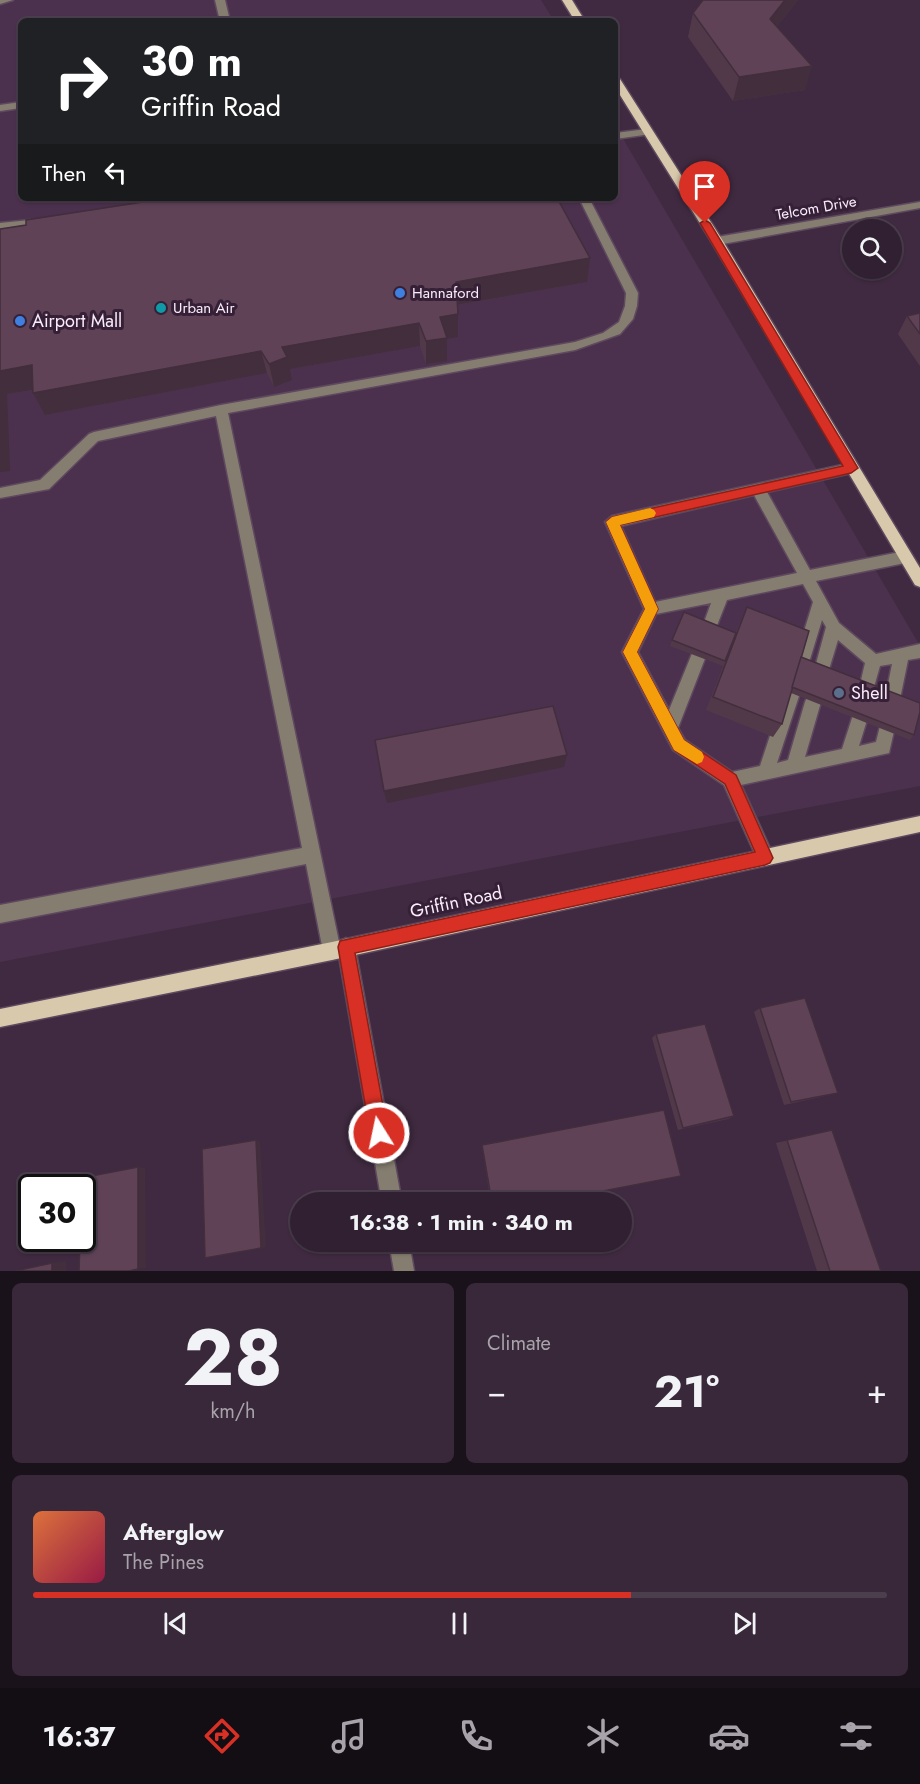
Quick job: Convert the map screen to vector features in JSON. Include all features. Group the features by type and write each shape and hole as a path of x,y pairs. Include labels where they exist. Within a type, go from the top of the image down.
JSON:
{"main road":[{"path":"567,0 578,18"},
{"path":"618,84 717,242 920,581"},
{"name":"Griffin Road","path":"0,1018 339,949 920,824"}],"street":[{"path":"0,1 8,0"},
{"path":"220,0 224,18"},
{"path":"0,108 18,105"},
{"path":"618,136 647,132"},
{"path":"0,493 44,485 94,436 221,410 564,348 613,335 628,319 633,306 632,292 586,201"},
{"name":"Telcom Drive","path":"717,242 920,205"},
{"path":"0,226 13,227 36,223"},
{"path":"221,410 314,854 339,949 390,1192"},
{"path":"651,609 612,522 851,468"},
{"path":"758,489 834,627 873,661"},
{"path":"651,609 905,557"},
{"path":"709,628 721,595"},
{"path":"802,664 820,603"},
{"path":"651,609 630,652 679,745 730,780 765,858"},
{"path":"822,671 834,627"},
{"path":"873,661 920,651"},
{"path":"893,699 902,655"},
{"path":"670,728 698,657"},
{"path":"867,689 873,661"},
{"path":"766,772 792,693"},
{"path":"794,766 813,702"},
{"path":"848,755 859,720"},
{"path":"730,780 882,748 886,731"},
{"path":"0,914 314,854"},
{"path":"401,1252 404,1271"}],"shaded area":[{"path":"0,0 541,0 552,18 18,18 18,201 618,201 618,130 920,646 920,786 0,962"}],"building":[{"path":"703,0 785,0 770,19 812,66 739,77 693,13"},
{"path":"150,201 559,201 590,258 456,282 458,314 440,317 447,338 426,341 419,323 282,347 287,357 269,364 261,351 33,393 32,365 0,371 0,229 26,225 26,220"},
{"path":"920,313 920,334 907,316"},
{"path":"747,607 809,631 782,724 713,697"},
{"path":"684,612 736,633 725,661 672,640"},
{"path":"801,657 920,703 914,735 792,687"},
{"path":"553,706 567,755 384,791 375,740"},
{"path":"805,998 838,1093 791,1102 760,1008"},
{"path":"705,1024 734,1116 683,1128 656,1034"},
{"path":"664,1110 681,1176 598,1192 490,1192 482,1145"},
{"path":"832,1130 881,1271 830,1271 787,1140"},
{"path":"256,1140 261,1248 205,1258 202,1149"},
{"path":"138,1167 138,1269 79,1271 80,1252 96,1252 96,1175"},
{"path":"52,1263 52,1271 15,1271"}],"slow traffic":[{"path":"650,513 612,522 651,609 630,652 679,745 697,757"}],"place":[{"name":"Hannaford","path":"400,293"},
{"name":"Urban Air","path":"161,308"},
{"name":"Airport Mall","path":"20,321"},
{"name":"Shell","path":"839,693"}],"route":[{"path":"379,1133 346,947 765,858 730,780 679,745 630,652 651,609 612,522 851,468 705,223"}]}
